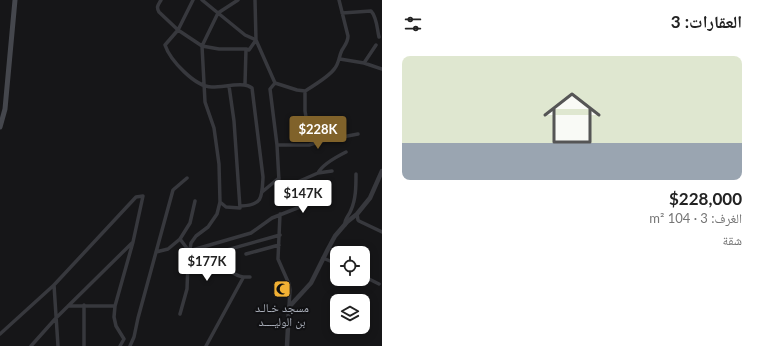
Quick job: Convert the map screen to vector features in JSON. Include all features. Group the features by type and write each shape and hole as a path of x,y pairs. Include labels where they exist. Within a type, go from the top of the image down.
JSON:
{"main road":[{"path":"0,127 5,109 15,0"}],"street":[{"path":"161,0 158,6 159,12 178,30 202,46 219,49 249,50 256,40"},
{"path":"193,0 178,30 165,45 170,55 191,77 204,86 211,87 245,84 252,88 263,178 262,192 258,202 251,206 241,206 240,208 226,207 220,202"},
{"path":"202,0 245,35 256,40"},
{"path":"180,314 187,289 190,243 196,236 208,227 217,214 220,202 219,164 214,128 205,102 202,46 218,13 238,0"},
{"path":"255,0 256,40 275,83 305,91 332,73 336,68 341,52 347,43 348,36 340,0"},
{"path":"342,13 371,11 376,19 379,37"},
{"path":"364,63 376,46"},
{"path":"245,84 246,50"},
{"path":"340,59 364,63 382,69"},
{"path":"275,83 270,89 277,146 279,181 281,186 286,187 318,173 332,171"},
{"path":"229,86 234,121 241,206"},
{"path":"305,91 306,117 315,127 321,141"},
{"path":"277,146 309,145 321,141 358,134"},
{"path":"318,173 336,156 346,152"},
{"path":"289,307 311,283 335,236 357,214 370,198 382,171"},
{"path":"345,225 344,220 352,209 354,201 356,174"},
{"path":"130,346 134,337 173,190 188,178"},
{"path":"262,192 279,178"},
{"path":"0,334 54,284 136,197 143,196 133,242 115,306 114,317 116,326 124,339 120,346"},
{"path":"189,251 251,233 280,214 320,199"},
{"path":"156,252 168,249 184,234 190,223 195,201"},
{"path":"280,214 278,259 289,284 290,290 287,346"},
{"path":"357,214 359,221 382,232"},
{"path":"198,258 280,235"},
{"path":"180,239 189,251"},
{"path":"32,345 56,318 133,242"},
{"path":"246,254 279,245"},
{"path":"323,258 330,261"},
{"path":"188,263 203,273 208,274 221,269 243,278 250,277"},
{"path":"206,346 243,278"},
{"path":"370,280 379,284"},
{"path":"54,284 58,346"},
{"path":"84,305 84,346"},
{"path":"68,306 115,306"}],"place":[{"name":"مسجد خـالـد بن الوليــــد","path":"282,289"}]}
